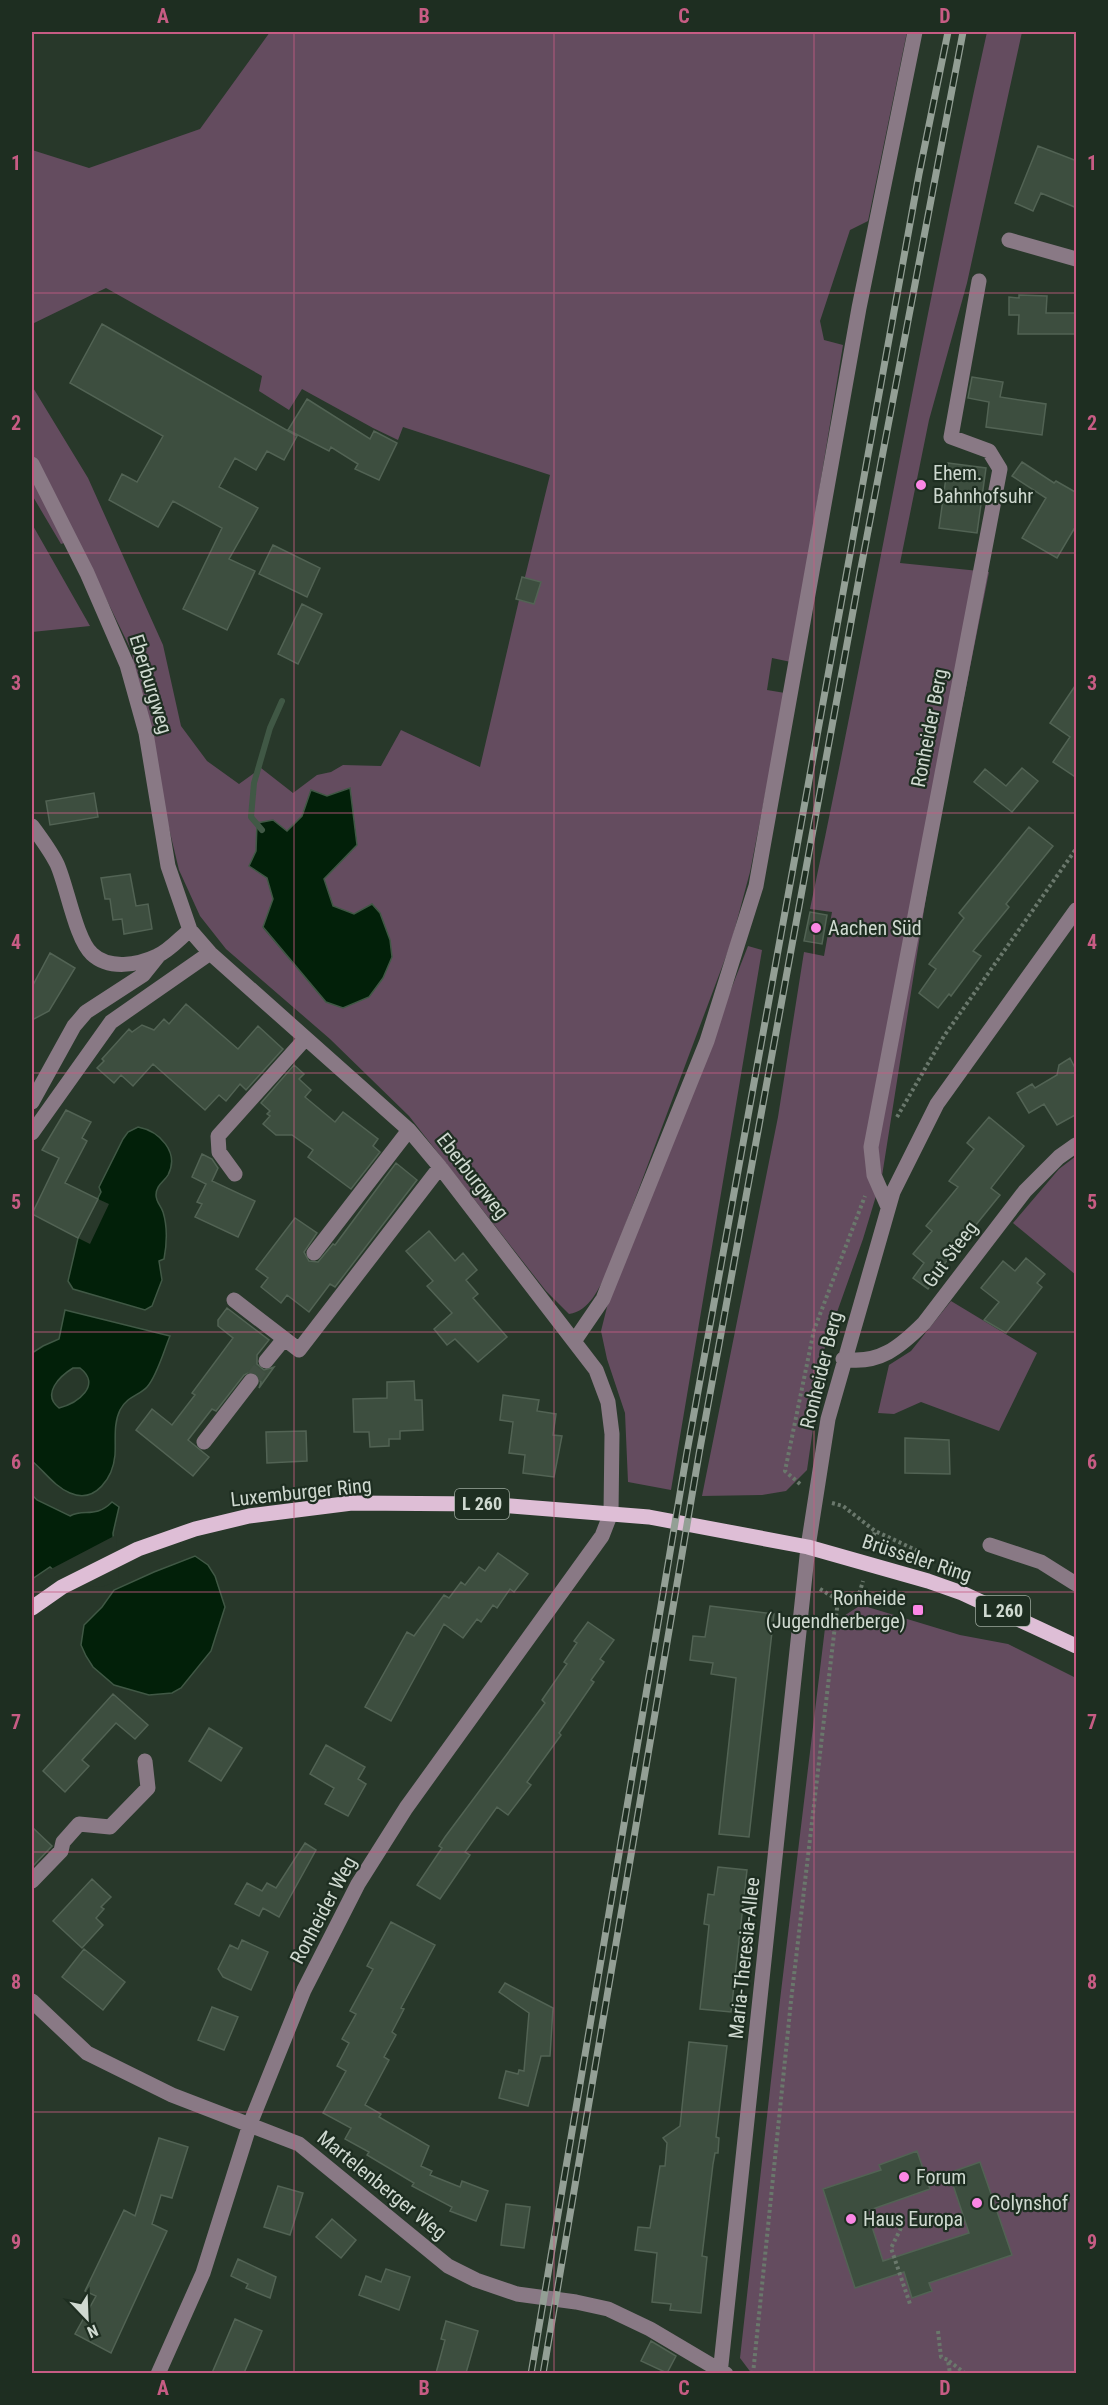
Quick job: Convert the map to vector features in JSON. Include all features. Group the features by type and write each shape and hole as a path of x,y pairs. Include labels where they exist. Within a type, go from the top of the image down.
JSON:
{"main road":[{"name":"Luxemburger Ring","path":"32,1608 62,1587 138,1549 195,1529 249,1516 352,1503 485,1504 611,1513 666,1519 808,1546"},
{"name":"Brüsseler Ring","path":"808,1546 928,1581 996,1607 1077,1646"}],"street":[{"path":"575,1340 603,1299 707,1041 756,886 860,308 915,32"},
{"path":"1009,240 1077,259"},
{"name":"Ronheider Berg","path":"888,1208 874,1175 871,1147 1000,469 989,451 951,437 979,281"},
{"name":"Eberburgweg","path":"32,464 87,573 127,665 146,733 168,866 190,930 210,954 409,1130 575,1340 596,1370 608,1402 612,1434 611,1513"},
{"path":"32,826 57,864 80,934 91,954 110,964 135,963 159,956"},
{"name":"Ronheider Berg","path":"808,1546 828,1419 843,1359 893,1192 937,1104 1077,910"},
{"path":"32,1102 74,1026 86,1012 143,975 159,956 190,930"},
{"path":"32,1133 111,1022 210,954"},
{"path":"235,1174 219,1152 219,1136 305,1039"},
{"path":"314,1253 409,1130"},
{"name":"Gut Steeg","path":"843,1359 860,1362 892,1351 905,1341 924,1323 1024,1191 1059,1157 1077,1145"},
{"path":"234,1300 298,1350 440,1167"},
{"path":"266,1361 284,1339"},
{"path":"204,1442 251,1381"},
{"name":"Ronheider Weg","path":"158,2373 203,2273 250,2124 304,1989 358,1884 406,1808 602,1536 611,1513"},
{"name":"Brüsseler Ring","path":"990,1545 1041,1562 1077,1584"},
{"name":"Maria-Theresia-Allee","path":"722,2372 808,1546"},
{"path":"32,1881 62,1851 63,1842 79,1824 110,1827 148,1788 145,1761"},
{"name":"Martelenberger Weg","path":"32,2001 87,2053 172,2095 299,2144 457,2271 517,2294 608,2309 650,2329 722,2372"}],"path":[{"path":"1029,916 1077,849"},
{"path":"843,1506 875,1531 916,1550 928,1581"},
{"path":"753,2373 791,2001 832,1642 838,1600 857,1601"},
{"path":"901,2228 891,2248 910,2304"},
{"path":"938,2331 941,2357 966,2373"},
{"path":"948,2360 950,2373"}],"shaded area":[{"path":"270,32 907,32 868,221 850,230 820,321 824,340 843,345 791,662 772,658 767,690 785,693 750,872 731,943 608,1271 593,1298 583,1309 576,1312 569,1314 546,1291 409,1116 330,1039 226,949 200,916 179,870 142,733 132,652 77,539 61,544 32,495 32,386 88,478 163,645 181,726 207,761 239,784 261,768 293,793 317,775 331,772 343,765 381,766 401,730 480,767 519,600 516,599 522,577 525,577 550,475 403,427 398,440 302,389 289,410 259,391 262,376 106,288 32,324 32,150 89,168 200,129","holes":["350,788 357,845 324,879 332,906 354,914 372,904 380,913 390,940 326,1002 263,928 273,899 267,878 249,866 256,851 287,831 302,816 311,790 327,796"]},
{"path":"987,32 1022,32 967,283 929,420 900,563 989,572 933,853 882,1176 863,1239 825,1346 807,1470 786,1491 762,1495 702,1496 778,1117 804,952 824,956 832,912 810,909 963,141"},
{"path":"32,524 90,626 32,632"},
{"path":"350,788 357,845 324,879 333,906 354,914 372,904 380,913 390,940 392,957 383,978 369,997 343,1008 326,1002 263,927 273,899 267,878 249,866 256,851 257,823 273,820 287,831 302,816 311,790 327,796"},
{"path":"748,946 762,950 671,1490 628,1482 625,1413 607,1359 601,1331 608,1303"},
{"path":"138,1127 160,1138 171,1158 168,1175 156,1192 165,1218 166,1230 164,1259 159,1261 162,1280 152,1306 145,1310 73,1289 68,1281 78,1238 101,1192 99,1187 123,1139 128,1132"},
{"path":"1076,1156 1076,1275 1013,1223 1059,1169"},
{"path":"951,1301 1037,1353 999,1431 921,1402 894,1414 878,1413 889,1365 911,1351"},
{"path":"65,1310 170,1336 151,1382 144,1390 126,1402 120,1410 116,1421 115,1455 111,1472 102,1486 88,1495 79,1495 65,1490 32,1461 32,1353 59,1339","holes":["80,1368 89,1381 88,1387 80,1398 59,1408 52,1397 54,1386 68,1371"]},
{"path":"32,1495 37,1500 70,1516 95,1512 112,1502 119,1507 113,1533 116,1578 67,1582 50,1567 32,1579"},
{"path":"195,1556 208,1565 215,1576 225,1607 211,1651 181,1688 172,1693 149,1695 114,1685 93,1667 86,1656 81,1645 84,1625 102,1607 114,1590"},
{"path":"861,1605 960,1635 1008,1644 1076,1678 1076,2373 752,2374 740,2358 825,1628"}],"pier":[{"path":"98,1199 109,1204 90,1244 78,1238"},
{"path":"116,1535 118,1581 102,1587 66,1584 50,1571 39,1578 51,1569"}],"building":[{"path":"1038,146 1077,161 1077,208 1041,193 1033,211 1015,203"},
{"path":"1019,295 1047,296 1046,313 1077,313 1077,334 1018,334 1019,315 1009,315 1009,297 1019,298"},
{"path":"102,324 297,436 284,460 267,451 256,470 235,458 219,487 258,508 229,559 255,571 227,630 183,609 222,528 173,501 158,527 109,500 122,474 137,482 163,436 70,383"},
{"path":"972,377 1003,382 1000,397 1046,404 1042,435 986,427 989,402 968,398"},
{"path":"307,399 370,439 374,431 397,443 379,480 355,469 358,464 331,447 329,451 288,430"},
{"path":"1022,462 1054,483 1056,481 1077,493 1077,524 1057,558 1022,538 1046,498 1012,476"},
{"path":"948,463 986,468 977,533 939,528"},
{"path":"273,545 320,568 307,597 259,574"},
{"path":"522,577 541,582 534,604 516,599"},
{"path":"302,604 322,614 298,664 278,654"},
{"path":"1077,683 1077,778 1053,762 1070,737 1050,723"},
{"path":"1022,768 1038,781 1012,812 974,782 985,769 1006,786"},
{"path":"94,793 98,817 50,825 46,801"},
{"path":"1029,827 1053,846 1006,904 1009,907 973,951 981,956 951,996 949,994 938,1008 919,993 936,969 929,964 964,918 959,913"},
{"path":"130,874 136,906 148,904 152,929 124,934 122,919 113,920 110,899 105,899 101,878"},
{"name":"Aachen Süd","path":"810,912 827,915 822,944 804,941"},
{"path":"50,953 75,968 49,1011 32,1020 32,987"},
{"path":"186,1004 238,1049 258,1026 283,1049 246,1090 240,1084 226,1101 219,1095 205,1110 153,1064 133,1086 121,1075 114,1083 97,1068 104,1061 102,1059 129,1029 132,1032 142,1025 154,1030 164,1019 169,1024"},
{"path":"1070,1058 1077,1072 1077,1114 1057,1125 1044,1104 1029,1113 1017,1093 1032,1084 1035,1088 1057,1075 1059,1065"},
{"path":"294,1065 304,1074 299,1079 311,1090 305,1097 335,1122 343,1112 378,1139 373,1146 380,1152 351,1189 308,1157 313,1150 292,1135 276,1135 263,1124 270,1116 267,1114 270,1111 261,1103"},
{"path":"66,1110 91,1122 82,1138 87,1141 65,1183 98,1199 78,1238 32,1214 59,1158 42,1150"},
{"path":"989,1117 1024,1146 991,1188 1000,1195 937,1273 939,1275 928,1289 913,1278 924,1263 913,1254 932,1231 926,1226 958,1187 949,1181 974,1149 967,1143"},
{"path":"202,1154 212,1159 218,1168 212,1181 255,1201 238,1237 195,1217 202,1204 197,1202 206,1184 192,1177"},
{"path":"396,1163 417,1180 335,1287 330,1284 309,1312 287,1295 281,1303 261,1287 268,1278 256,1269 295,1218 317,1233 304,1252 309,1261 318,1262 333,1244 335,1245"},
{"path":"429,1231 455,1261 463,1253 477,1270 466,1280 478,1294 473,1298 507,1337 478,1362 455,1339 447,1345 434,1329 452,1313 427,1286 433,1281 406,1251"},
{"path":"1026,1258 1045,1274 1037,1283 1042,1287 1006,1333 984,1320 999,1302 981,1288 1003,1261 1015,1271"},
{"path":"227,1308 269,1340 257,1355 257,1364 264,1370 274,1367 259,1388 261,1382 257,1374 252,1371 244,1375 216,1411 212,1409 188,1440 209,1457 193,1476 136,1430 152,1409 172,1425 195,1395 192,1393 233,1338 218,1326 218,1320"},
{"path":"414,1381 415,1400 422,1400 423,1430 400,1431 400,1439 389,1439 389,1446 370,1447 369,1432 354,1432 353,1399 387,1398 387,1382"},
{"path":"503,1395 539,1400 537,1411 556,1414 553,1435 562,1436 554,1477 523,1473 525,1455 509,1453 513,1422 500,1420"},
{"path":"306,1431 307,1461 267,1463 266,1432"},
{"path":"905,1438 949,1440 950,1474 905,1473"},
{"path":"498,1553 528,1574 514,1592 510,1589 497,1608 493,1605 481,1622 477,1619 463,1638 444,1624 391,1721 365,1707 407,1632 414,1636 444,1595 449,1598 461,1582 465,1585 479,1567 485,1571"},
{"path":"710,1606 774,1614 749,1837 719,1834 736,1678 711,1674 713,1663 690,1660 693,1636 705,1637"},
{"path":"588,1622 614,1640 600,1659 604,1662 591,1680 594,1682 559,1733 561,1735 527,1782 531,1785 508,1815 497,1807 465,1852 470,1855 440,1899 417,1885 442,1848 439,1846 445,1837 545,1703 542,1700 567,1664 564,1662 577,1643 574,1641"},
{"path":"113,1694 148,1725 135,1739 116,1723 82,1760 89,1766 65,1792 43,1771"},
{"path":"209,1728 242,1748 221,1781 189,1761"},
{"path":"326,1745 365,1767 358,1779 366,1784 348,1816 325,1804 334,1788 310,1774"},
{"path":"32,1827 52,1846 32,1867"},
{"path":"305,1843 316,1850 279,1917 263,1908 259,1916 235,1904 247,1883 262,1891 267,1883 276,1888"},
{"path":"718,1867 747,1870 731,2012 700,2009 709,1925 704,1924 708,1894 714,1895"},
{"path":"92,1879 111,1897 101,1907 104,1909 96,1918 103,1925 82,1948 53,1921"},
{"path":"391,1922 435,1945 401,2008 404,2009 392,2032 396,2035 384,2057 389,2060 365,2105 381,2114 379,2117 429,2146 421,2166 432,2171 430,2175 460,2187 462,2181 488,2191 476,2221 450,2211 452,2207 412,2186 414,2183 367,2155 369,2152 345,2139 351,2128 323,2113 346,2071 337,2066 349,2043 342,2039 356,2014 350,2011 373,1969 367,1966"},
{"path":"242,1940 268,1952 251,1990 223,1977 218,1969 230,1945 238,1949"},
{"path":"84,1949 125,1982 103,2010 62,1977"},
{"path":"505,1983 553,2008 550,2056 541,2056 528,2106 499,2098 506,2071 518,2074 519,2070 524,2071 529,2013 499,1992"},
{"path":"212,2007 238,2017 224,2050 198,2040"},
{"path":"689,2042 727,2046 716,2137 719,2138 718,2153 715,2153 713,2164 702,2256 707,2257 701,2313 670,2310 671,2304 652,2302 657,2253 635,2250 638,2227 650,2228 660,2166 665,2166 667,2143 663,2138 680,2126"},
{"path":"159,2138 188,2147 172,2198 161,2195 152,2224 167,2231 111,2353 75,2334 96,2296 85,2291 124,2210 135,2216"},
{"path":"917,2151 930,2189 867,2211 883,2261 969,2233 949,2173 980,2162 1012,2255 929,2283 932,2291 912,2298 904,2272 855,2288 823,2189 881,2170 879,2165"},
{"path":"278,2186 303,2193 290,2235 264,2227"},
{"path":"506,2204 530,2207 524,2248 501,2245"},
{"path":"332,2219 356,2240 341,2258 316,2237"},
{"path":"238,2259 276,2277 270,2298 246,2288 248,2284 231,2276"},
{"path":"386,2269 410,2277 399,2310 359,2295 366,2276 381,2282"},
{"path":"235,2319 262,2331 244,2373 212,2373"},
{"path":"446,2321 478,2331 466,2373 436,2373 445,2340 441,2339"},
{"path":"651,2341 676,2356 667,2373 641,2361"}],"waterway":[{"path":"262,830 251,817 254,783 270,728 282,701"}],"tunnel":[{"path":"251,1381 266,1361"}],"railway":[{"path":"531,2374 687,1452 919,174 948,32"},
{"path":"543,2374 699,1454 860,573 963,32"}],"place":[{"name":"Ehem. Bahnhofsuhr","path":"921,485"},
{"name":"Aachen Süd","path":"816,928"},
{"name":"Ronheide (Jugendherberge)","path":"918,1610"},
{"name":"Forum","path":"904,2177"},
{"name":"Colynshof","path":"977,2203"},
{"name":"Haus Europa","path":"851,2219"}]}
